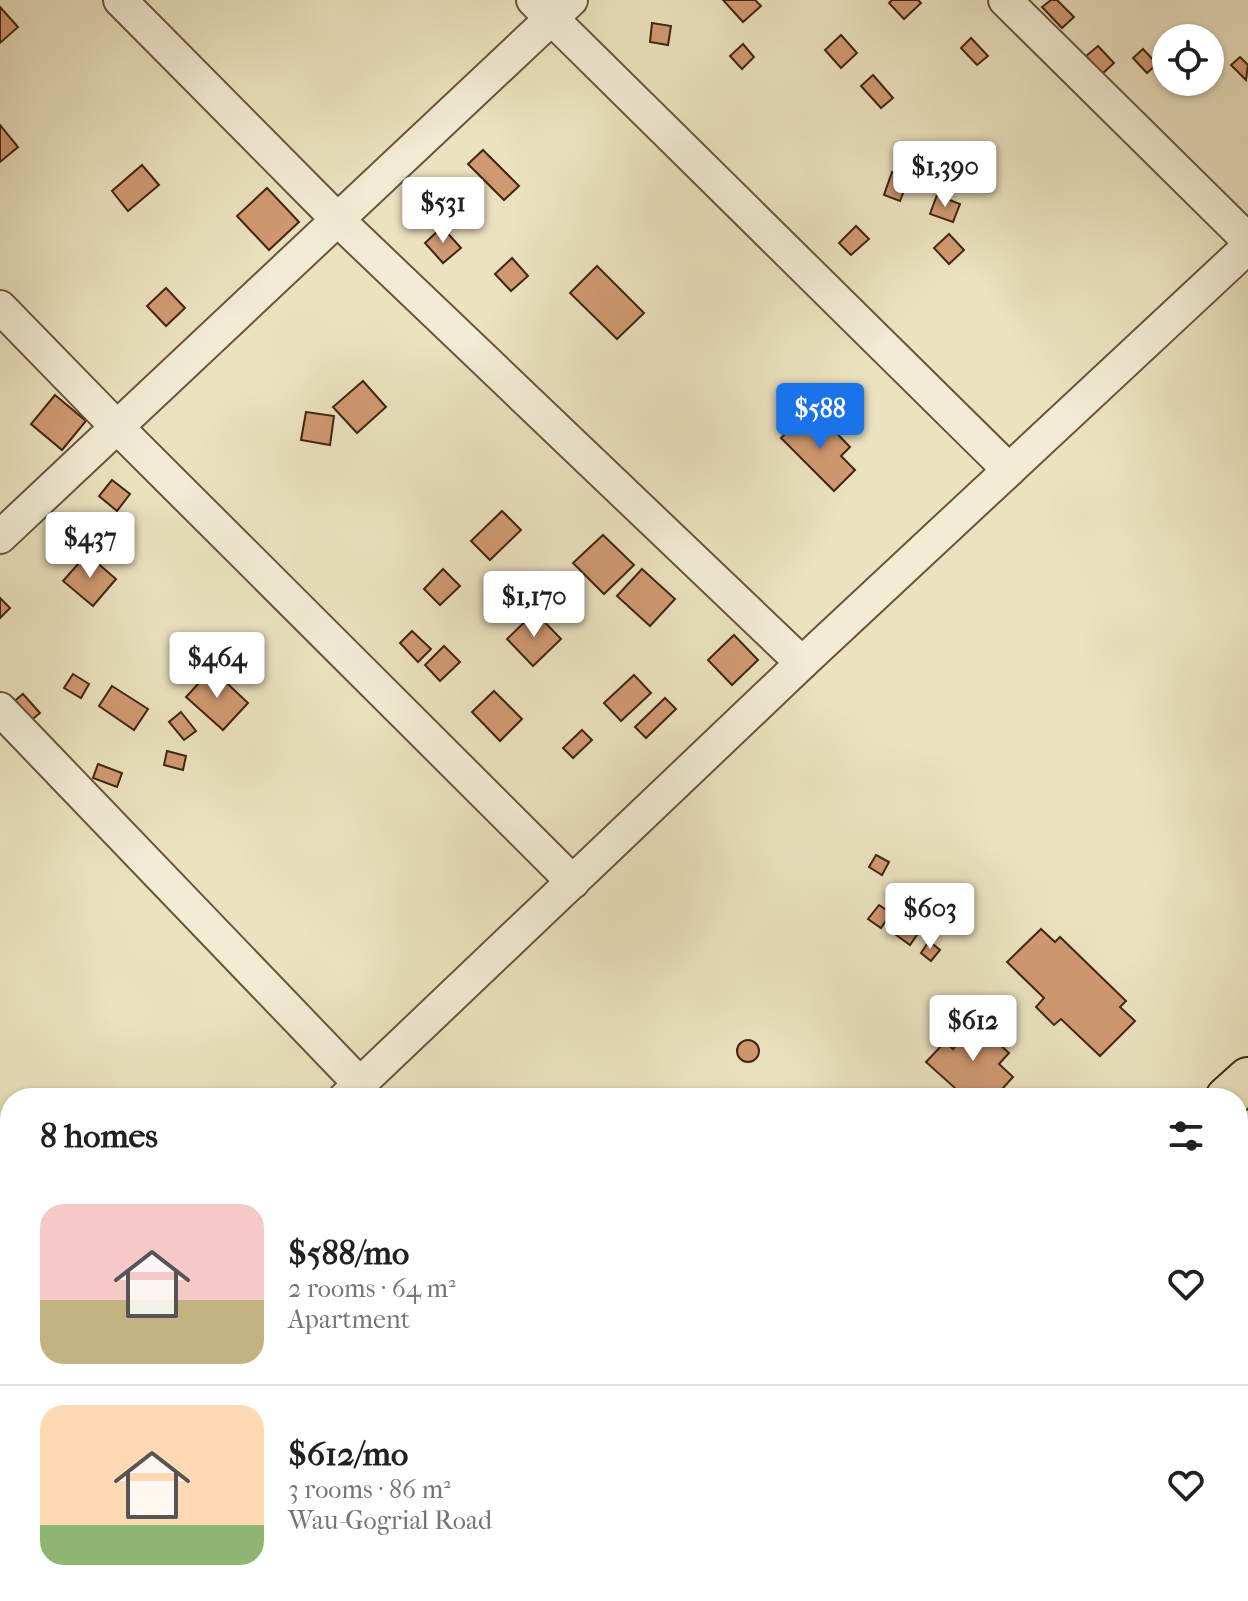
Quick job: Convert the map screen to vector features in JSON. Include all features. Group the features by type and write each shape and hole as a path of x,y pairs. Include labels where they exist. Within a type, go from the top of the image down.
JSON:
{"street":[{"path":"120,0 338,220 802,663"},
{"path":"1005,0 1248,240"},
{"path":"0,537 338,220 551,6 1009,470"},
{"path":"355,1088 802,663 1248,247"},
{"path":"0,307 573,882"},
{"path":"4,722 349,1088"}],"building":[{"path":"723,0 755,0 761,6 743,22"},
{"path":"892,0 918,0 921,3 904,19 889,3"},
{"path":"1051,0 1057,0 1074,17 1062,28 1042,7"},
{"path":"0,7 18,27 0,43"},
{"path":"652,23 671,26 668,45 650,42"},
{"path":"841,35 857,53 841,68 825,50"},
{"path":"971,38 988,56 977,65 961,48"},
{"path":"743,44 754,57 742,69 730,56"},
{"path":"1098,46 1114,63 1102,74 1086,56"},
{"path":"1143,49 1152,59 1152,68 1147,73 1133,58"},
{"path":"1240,57 1248,65 1246,80 1231,65"},
{"path":"873,75 893,98 881,108 861,86"},
{"path":"0,125 18,147 0,162"},
{"path":"483,150 519,186 504,200 468,164"},
{"path":"142,165 159,185 128,211 112,191"},
{"path":"892,172 909,178 900,201 884,195"},
{"path":"267,188 299,222 269,250 237,216"},
{"path":"937,195 960,204 953,222 930,214"},
{"path":"856,226 869,239 851,255 839,243"},
{"path":"442,227 461,248 443,263 425,243"},
{"path":"949,234 964,250 949,264 934,248"},
{"path":"512,258 528,276 511,291 495,274"},
{"path":"597,266 644,313 617,339 570,293"},
{"path":"166,288 185,308 166,326 147,306"},
{"path":"363,381 386,407 357,433 333,407"},
{"path":"55,395 86,421 62,450 31,424"},
{"path":"306,412 334,416 330,445 301,440"},
{"path":"802,416 818,432 827,423 850,447 841,456 855,470 834,491 781,438"},
{"path":"112,480 130,494 117,511 99,496"},
{"path":"502,511 521,530 490,560 471,541"},
{"path":"603,535 634,565 604,594 573,563"},
{"path":"87,554 116,579 93,606 63,581"},
{"path":"443,569 460,586 440,605 424,589"},
{"path":"642,569 675,599 650,626 617,596"},
{"path":"545,582 558,595 545,607 532,594"},
{"path":"0,598 10,608 0,618"},
{"path":"535,612 561,639 533,666 507,639"},
{"path":"412,631 431,649 418,662 400,643"},
{"path":"734,635 758,660 732,685 708,660"},
{"path":"444,646 460,662 440,681 425,665"},
{"path":"212,669 248,703 223,730 186,697"},
{"path":"73,674 89,684 81,698 64,688"},
{"path":"634,675 651,693 621,721 604,703"},
{"path":"112,686 148,709 134,730 99,706"},
{"path":"494,691 522,719 500,741 472,712"},
{"path":"23,694 40,713 29,722 12,703"},
{"path":"665,698 676,709 646,738 635,727"},
{"path":"181,712 196,731 184,740 169,722"},
{"path":"582,730 592,740 573,758 563,748"},
{"path":"167,751 186,756 183,770 164,765"},
{"path":"98,764 122,773 117,787 93,778"},
{"path":"876,855 889,862 882,875 869,867"},
{"path":"879,905 891,913 881,928 868,919"},
{"path":"904,922 919,932 910,945 895,934"},
{"path":"1041,929 1055,942 1060,937 1126,1001 1120,1007 1135,1021 1100,1056 1061,1019 1054,1025 1036,1007 1044,998 1007,962"},
{"path":"929,941 940,950 931,961 921,953"},
{"path":"970,1017 1009,1053 999,1064 1013,1077 1003,1088 955,1088 926,1062 945,1042 953,1049 961,1040 954,1035"},
{"path":"748,1040 756,1043 759,1051 756,1059 748,1062 740,1059 737,1051 740,1043"}]}
